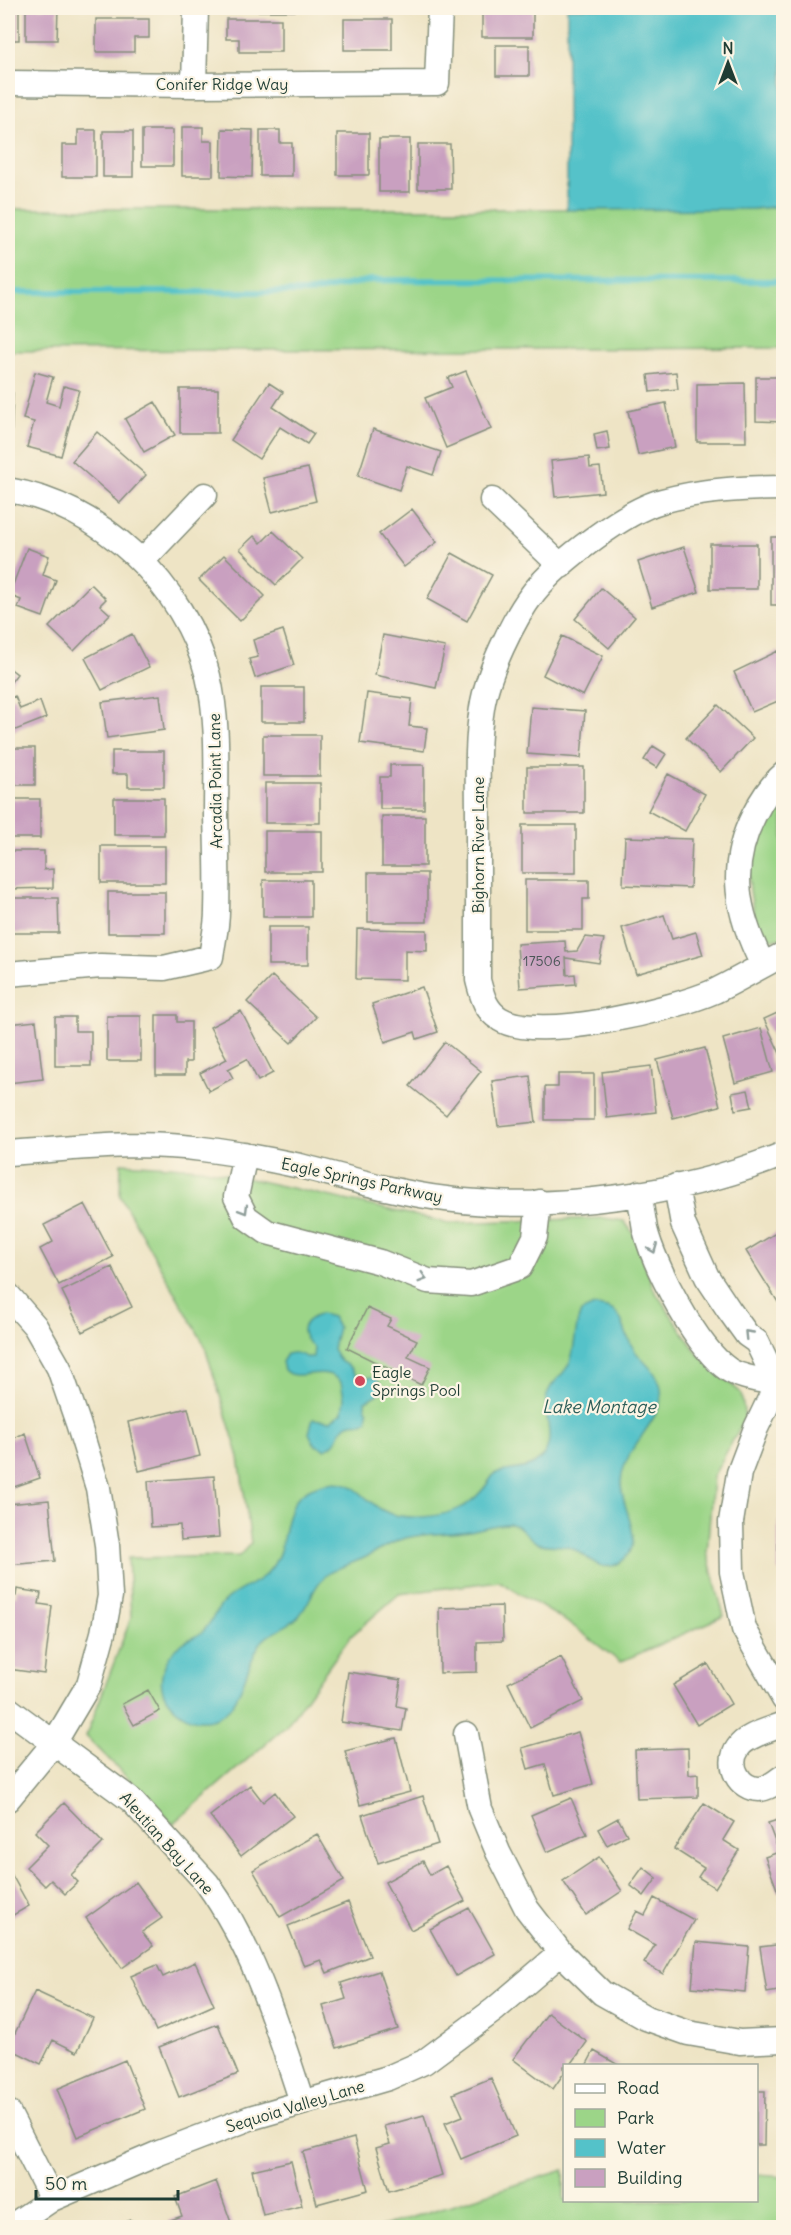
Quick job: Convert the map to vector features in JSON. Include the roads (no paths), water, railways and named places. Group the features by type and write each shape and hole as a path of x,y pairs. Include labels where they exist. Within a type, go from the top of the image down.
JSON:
{"street":[{"path":"194,85 196,8"},
{"name":"Conifer Ridge Way","path":"8,83 194,85 437,83 440,8"},
{"name":"Bighorn River Lane","path":"773,959 713,991 621,1018 535,1027 513,1024 499,1019 486,1005 478,980 478,748 482,705 494,667 511,631 534,592 561,566 630,515 660,501 734,488 783,488"},
{"name":"Arcadia Point Lane","path":"8,490 67,509 108,534 142,561 167,590 191,632 207,674 215,718 217,914 211,957 164,968 101,966 8,974"},
{"path":"142,561 205,495"},
{"path":"492,500 561,566"},
{"path":"773,959 751,942 739,903 739,854 745,833 757,809 771,786 783,774"},
{"name":"Eagle Springs Parkway","path":"8,1153 152,1144 245,1155 377,1186 445,1199 539,1202 582,1200 676,1186 725,1175 783,1154"},
{"path":"245,1155 236,1197 246,1217 267,1232 380,1262 428,1281 471,1284 520,1267 535,1237 539,1202"},
{"path":"676,1186 683,1224 707,1277 747,1335 757,1342 780,1381"},
{"path":"639,1193 646,1231 665,1280 696,1333 719,1362 731,1372 780,1381"},
{"path":"8,1295 35,1326 59,1368 98,1488 107,1545 110,1596 89,1684 54,1743 8,1799"},
{"path":"780,1381 756,1428 739,1473 731,1522 732,1572 744,1629 783,1699"},
{"name":"Aleutian Bay Lane","path":"8,1709 131,1800 207,1883 252,1962 278,2028 302,2102"},
{"path":"783,1725 746,1740 737,1748 733,1759 734,1772 749,1787 761,1790 771,1786 783,1776"},
{"path":"466,1734 480,1809 498,1852 527,1909 561,1953 602,1993 646,2018 688,2033 740,2042 783,2040"},
{"name":"Sequoia Valley Lane","path":"9,2228 52,2199 159,2153 302,2102 388,2078 424,2062 494,2010 561,1953"},
{"path":"8,2112 52,2199"}],"water":[{"path":"567,8 783,8 783,206 753,209 567,210"},
{"name":"Lake Montage","path":"594,1306 605,1307 617,1314 635,1351 658,1378 660,1384 661,1396 658,1408 629,1455 621,1482 633,1536 628,1555 619,1563 605,1567 571,1548 538,1543 518,1527 510,1524 463,1532 409,1537 324,1577 298,1617 268,1636 260,1644 240,1691 226,1711 216,1718 198,1720 184,1715 172,1706 164,1695 162,1686 166,1662 177,1648 204,1630 230,1597 265,1575 275,1563 290,1511 296,1500 307,1490 323,1484 342,1483 356,1489 374,1505 391,1514 425,1517 458,1509 475,1498 494,1474 529,1466 542,1457 549,1442 547,1394 570,1362 581,1312"},
{"name":"Eagle Springs Pool","path":"321,1314 332,1317 338,1327 333,1349 340,1361 350,1367 358,1378 376,1378 382,1387 380,1393 365,1401 368,1412 367,1420 363,1423 348,1424 331,1446 325,1449 315,1445 309,1433 313,1419 330,1421 342,1413 344,1398 341,1382 334,1376 326,1374 290,1374 284,1370 282,1362 290,1353 313,1357 314,1348 305,1338 303,1328 309,1320"}],"waterway":[{"path":"8,292 312,292 371,280 784,281"}],"place":[{"name":"Eagle Springs Pool","path":"360,1381"}]}
